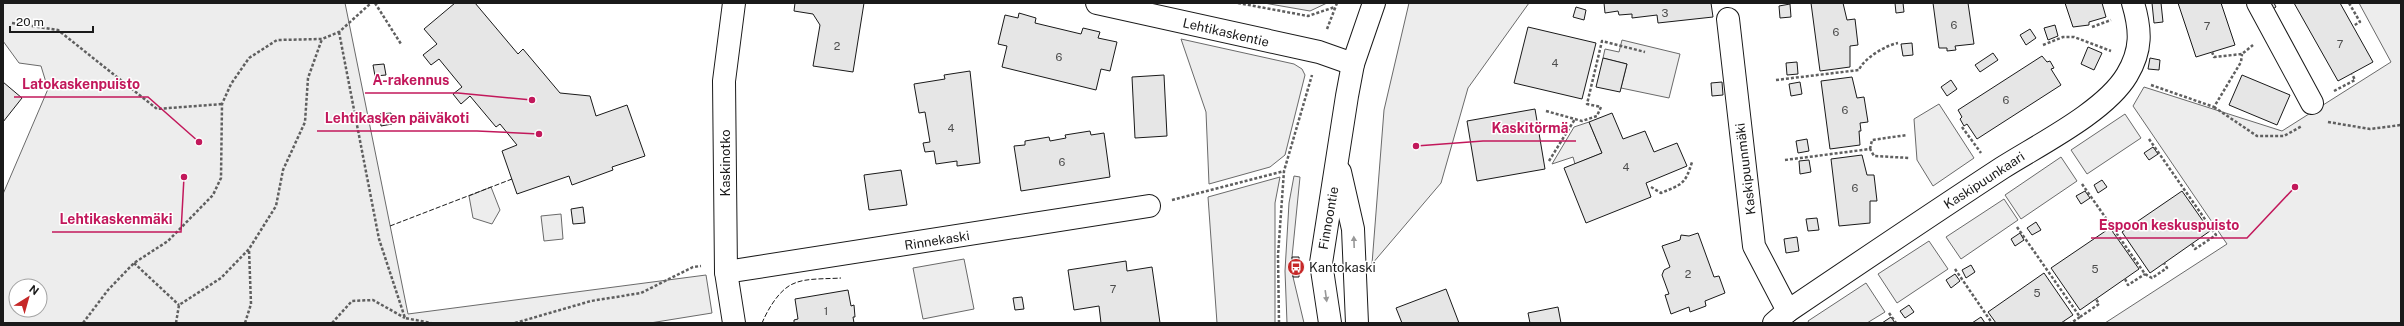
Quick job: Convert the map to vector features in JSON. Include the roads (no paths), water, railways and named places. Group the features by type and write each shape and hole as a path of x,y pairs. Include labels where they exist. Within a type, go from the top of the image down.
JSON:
{"street":[{"name":"Kaskinotko","path":"734,3 724,81 726,272 734,323"},
{"name":"Lehtikaskentie","path":"1097,3 1318,52 1353,64"},
{"name":"Finnoontie","path":"1330,323 1321,263 1353,64 1374,3"},
{"name":"Kaskipuunkaari","path":"1781,317 1890,241 2073,123 2109,97 2127,76 2138,52 2140,25 2133,3"},
{"path":"2258,3 2312,103"},
{"name":"Kaskipuunmäki","path":"1728,19 1754,246 1781,317"},
{"name":"Finnoontie","path":"1338,161 1353,229 1357,323"},
{"name":"Rinnekaski","path":"726,272 1149,206"}],"place":[{"name":"A-rakennus","path":"532,100"},
{"name":"Lehtikasken päiväkoti","path":"539,134"},
{"name":"Latokaskenpuisto","path":"199,142"},
{"name":"Kaskitörmä","path":"1416,146"},
{"name":"Lehtikaskenmäki","path":"184,177"},
{"name":"Espoon keskuspuisto","path":"2295,187"},
{"name":"Kantokaski","path":"1296,267"}]}
